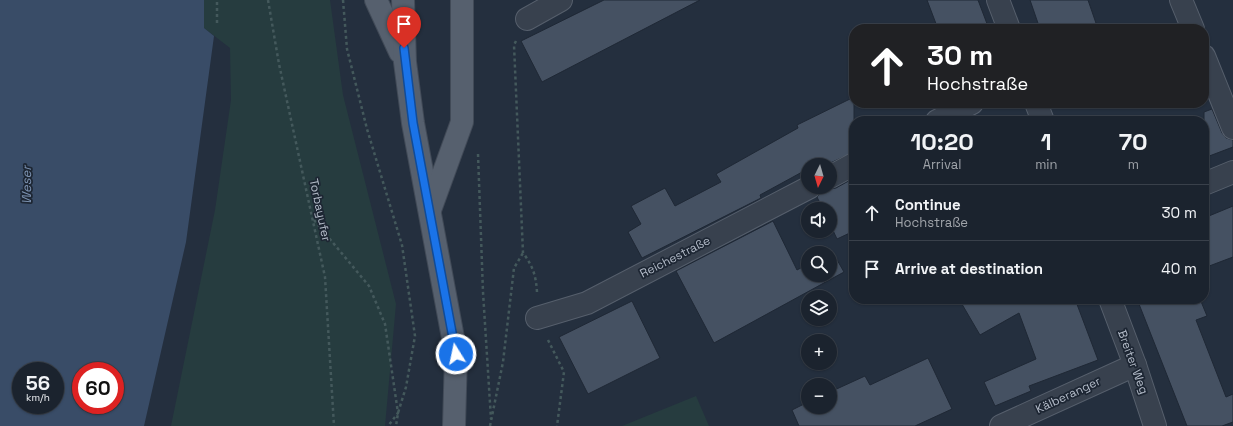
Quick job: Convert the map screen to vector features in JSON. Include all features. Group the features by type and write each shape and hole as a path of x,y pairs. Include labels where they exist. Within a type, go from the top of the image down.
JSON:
{"main road":[{"path":"376,0 405,62"},
{"path":"403,0 405,62 413,123 456,354 454,426"},
{"path":"430,210 462,122 462,0"}],"street":[{"path":"527,19 561,0"},
{"path":"998,0 1007,24"},
{"path":"1182,0 1191,24"},
{"path":"1209,68 1233,128"},
{"path":"947,116 962,108"},
{"path":"837,172 849,166"},
{"path":"1209,182 1233,172"},
{"name":"Reichestraße","path":"537,318 587,303 801,192"},
{"name":"Breiter Weg","path":"1112,304 1135,364 1155,426"},
{"name":"Kälberanger","path":"1001,426 1135,364"}],"path":[{"path":"217,23 218,0"},
{"name":"Torbayufer","path":"268,0 279,64 314,220 325,277 334,426"},
{"path":"343,0 347,49 367,129 402,245 415,336 406,387 398,413 396,426"},
{"path":"490,426 503,362 514,268 523,253 514,44 527,19"},
{"path":"478,152 483,292 491,420"},
{"path":"314,220 369,286 385,324 396,390 398,413 388,426"},
{"path":"523,253 531,264 536,277 537,318 564,372 557,426"}],"green space":[{"path":"204,0 330,0 343,95 396,304 385,426 171,426 215,210 231,100 230,48 204,28"},
{"path":"696,396 709,426 622,426"}],"water":[{"name":"Weser","path":"0,0 204,0 204,28 214,36 186,242 144,426 0,426"}],"building":[{"path":"604,0 700,0 542,82 521,41"},
{"path":"927,0 978,0 987,24 936,24"},
{"path":"1030,0 1088,0 1096,24 1038,24"},
{"path":"849,99 849,108 854,108 854,116 849,116 849,154 837,160 837,158 801,158 801,173 760,195 761,198 642,258 628,232 641,224 631,206 665,188 675,206 721,182 716,174 798,128 797,125"},
{"path":"1212,109 1222,133 1226,138 1233,140 1233,147 1209,156 1209,116 1204,116 1204,112"},
{"path":"849,181 849,233 837,239 837,202 820,202 817,197 820,194 837,194 837,187"},
{"path":"1233,206 1233,257 1209,266 1209,216"},
{"path":"773,221 797,270 801,268 801,282 826,282 811,290 801,290 801,295 714,343 676,271"},
{"path":"837,260 844,272 837,276"},
{"path":"632,301 660,358 588,394 559,337"},
{"path":"962,304 1077,304 1098,360 1029,386 1031,391 995,406 984,382 1036,359 1019,313 980,335"},
{"path":"1139,304 1202,304 1207,316 1196,320 1226,397 1233,394 1233,422 1222,426 1187,426"},
{"path":"928,358 952,409 915,426 799,426 792,410 801,406 801,414 837,414 837,389 865,376 870,385"}],"route":[{"path":"404,48 413,123 456,354"}]}
